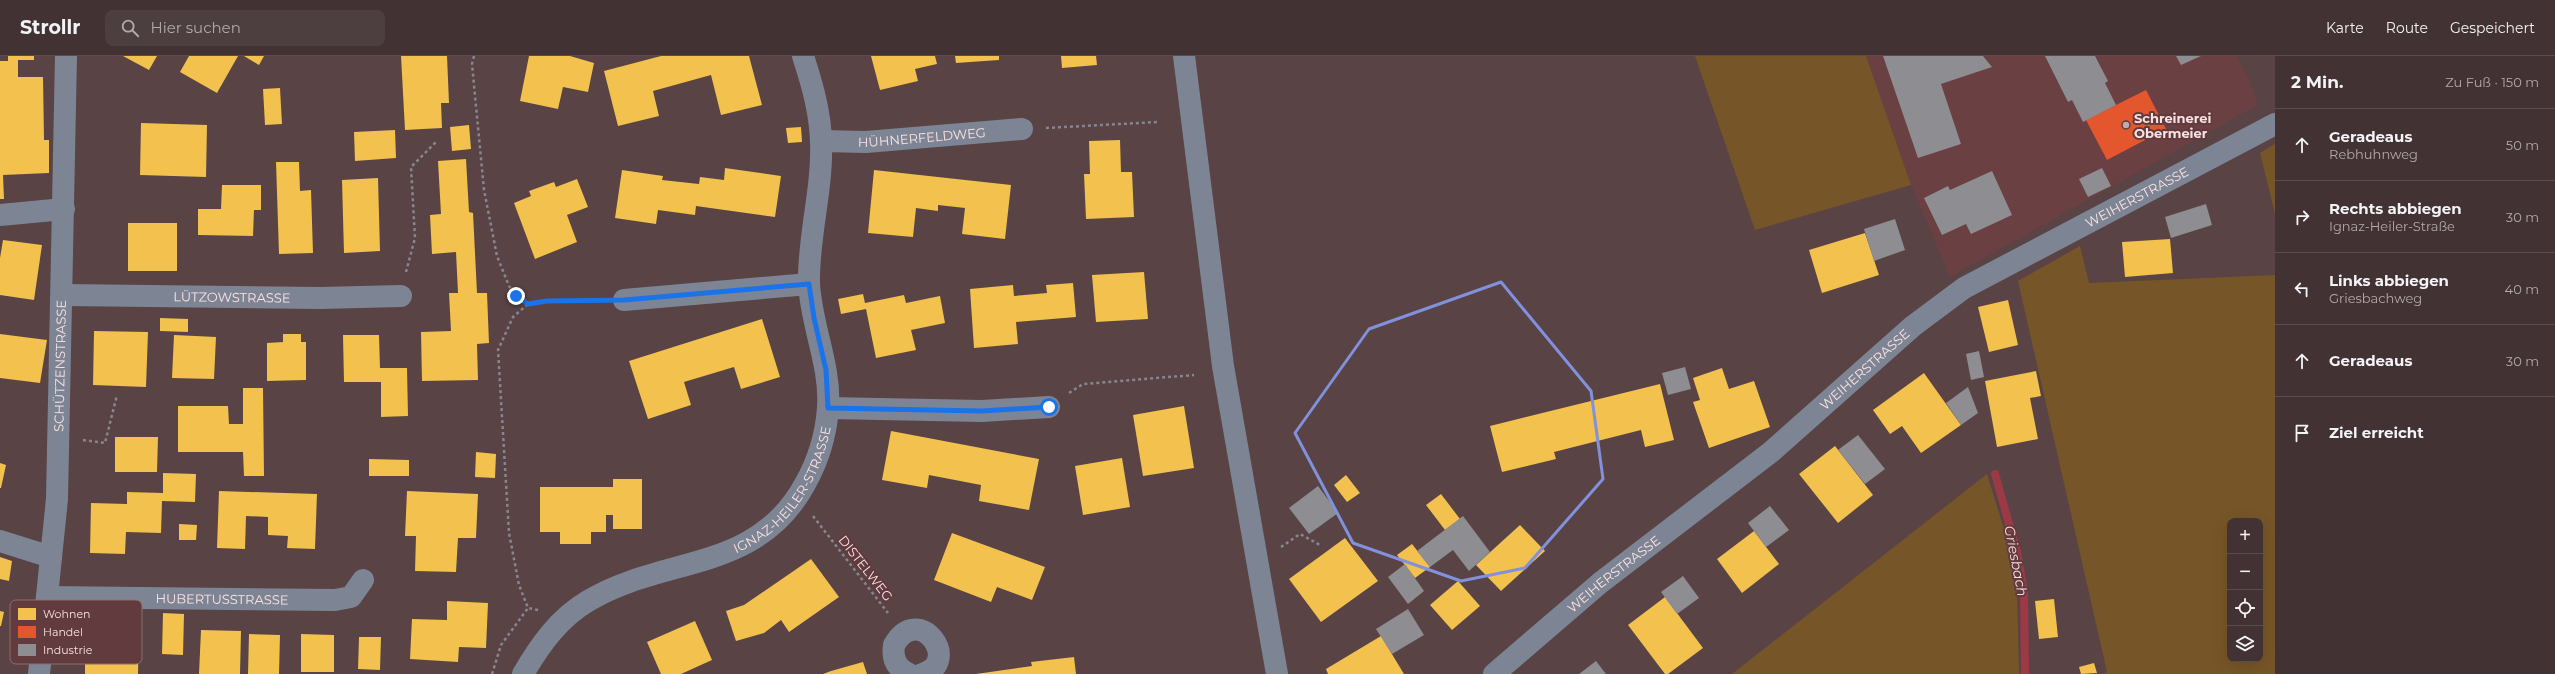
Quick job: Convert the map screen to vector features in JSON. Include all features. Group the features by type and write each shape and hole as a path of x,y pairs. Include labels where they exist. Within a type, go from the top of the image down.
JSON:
{"street":[{"name":"SCHÜTZENSTRASSE","path":"47,600 57,499 60,437 66,56"},
{"name":"IGNAZ-HEILER-STRASSE","path":"523,674 537,650 557,626 588,601 620,585 745,545 775,524 798,496 815,466 824,436 828,408 826,370 814,318 809,284 822,141 818,109 803,56"},
{"path":"1184,56 1223,366 1277,674"},
{"name":"WEIHERSTRASSE","path":"1494,674 1607,578 1771,452 1913,326 1964,288 2275,124"},
{"name":"HÜHNERFELDWEG","path":"822,141 866,142 1022,129"},
{"path":"0,215 64,209"},
{"path":"624,300 809,284"},
{"name":"LÜTZOWSTRASSE","path":"63,295 320,298 401,296"},
{"path":"828,408 982,411 1049,407"},
{"path":"0,541 51,557"},
{"name":"HUBERTUSSTRASSE","path":"47,596 335,600 351,597 363,580"},
{"path":"909,674 898,667 893,653 894,645 903,633 910,630 924,631 934,639 938,646 939,652 935,665 922,674"},
{"name":"SCHÜTZENSTRASSE","path":"39,674 40,664"}],"path":[{"path":"474,56 472,64 484,190 497,256 509,286 516,296 528,304"},
{"path":"1022,129 1157,122"},
{"path":"401,296 414,238 411,167 437,141"},
{"path":"528,608 519,585 508,533 498,350 513,317 528,304 547,301 624,300"},
{"path":"1049,407 1083,384 1194,375"},
{"path":"60,437 105,443 117,395"},
{"name":"DISTELWEG","path":"813,515 903,633"},
{"path":"1258,564 1300,534 1320,545"},
{"path":"528,608 542,611 557,626"},
{"path":"492,674 501,645 528,608"}],"highlighted area":[{"path":"1501,282 1591,391 1603,479 1525,568 1461,581 1353,543 1295,433 1369,329"}],"shaded area":[{"path":"1695,56 1866,56 1911,185 1755,230"},
{"path":"1866,56 2237,56 2251,84 2258,105 1950,277 1911,185"},
{"path":"2275,144 2275,214 2260,153"},
{"path":"2080,246 2089,283 2275,275 2275,674 2103,674 2107,672 2018,281"},
{"path":"1987,474 2011,552 2017,593 2019,674 1732,674"}],"building: Wohnen":[{"path":"8,56 34,56 34,60 18,60 18,77 43,77 44,140 49,140 49,173 3,175 4,199 0,199 0,61 8,61"},
{"path":"123,56 157,56 149,70"},
{"path":"189,56 238,56 217,93 180,72"},
{"path":"244,56 264,56 259,65"},
{"path":"401,56 447,56 449,103 441,103 442,128 405,130"},
{"path":"529,56 570,56 594,63 588,92 563,87 558,109 520,101"},
{"path":"661,56 749,56 762,105 721,115 711,75 653,91 659,116 618,126 604,71"},
{"path":"871,56 935,56 937,64 915,69 918,81 880,90"},
{"path":"955,56 999,56 999,60 956,63"},
{"path":"1061,56 1096,56 1097,65 1062,68"},
{"path":"280,88 282,124 265,125 263,89"},
{"path":"141,123 207,125 206,177 140,175"},
{"path":"469,125 471,149 452,151 450,127"},
{"path":"801,127 802,142 788,143 786,128"},
{"path":"395,130 396,158 355,161 354,132"},
{"path":"1120,140 1121,172 1132,172 1134,217 1086,219 1084,174 1090,174 1089,141"},
{"path":"466,159 469,212 473,213 477,293 487,293 489,343 477,344 478,380 422,381 421,332 451,331 449,293 458,293 456,252 432,254 430,215 441,214 438,161"},
{"path":"276,162 299,162 300,191 311,190 313,253 279,254"},
{"path":"725,168 781,176 775,217 696,206 695,215 658,210 656,224 615,218 622,170 663,176 662,180 699,184 700,177 724,180"},
{"path":"874,170 1011,185 1005,239 962,234 965,208 938,205 938,211 916,208 913,237 868,233"},
{"path":"378,178 380,251 344,253 342,180"},
{"path":"577,179 588,207 567,215 577,242 535,259 514,203 531,196 529,191 554,182 556,187"},
{"path":"222,185 261,185 261,210 254,210 253,236 198,235 198,209 221,209"},
{"path":"128,223 177,223 177,271 128,271"},
{"path":"1865,233 1879,275 1822,293 1809,250"},
{"path":"2170,239 2173,273 2125,277 2122,242"},
{"path":"3,240 42,245 34,300 0,295 0,258"},
{"path":"1144,272 1148,319 1096,322 1092,275"},
{"path":"1073,283 1076,317 1016,322 1018,344 974,348 970,289 1013,285 1014,296 1047,293 1046,285"},
{"path":"863,294 865,303 904,295 906,303 940,296 945,323 911,330 916,350 876,358 866,309 841,314 838,299"},
{"path":"2008,300 2018,345 1989,352 1978,307"},
{"path":"160,318 188,319 188,332 160,331"},
{"path":"762,319 780,377 741,389 734,367 684,382 691,405 648,419 629,361"},
{"path":"94,331 148,332 146,387 93,385"},
{"path":"0,334 47,340 40,383 0,378"},
{"path":"283,334 301,334 301,342 306,342 306,380 267,381 267,343 283,342"},
{"path":"174,335 216,337 214,379 172,378"},
{"path":"343,335 379,335 380,368 407,368 408,416 381,417 381,382 344,382"},
{"path":"1722,368 1729,389 1754,381 1770,427 1709,448 1693,402 1700,400 1693,378"},
{"path":"2036,371 2041,396 2030,398 2038,439 1997,447 1985,381"},
{"path":"1924,373 1961,425 1921,453 1902,426 1890,434 1873,410"},
{"path":"1660,384 1674,440 1645,447 1641,430 1554,452 1556,459 1502,472 1490,426"},
{"path":"243,388 263,388 264,476 244,476 243,452 178,452 178,406 228,406 229,424 243,424"},
{"path":"1184,406 1194,468 1143,476 1133,415"},
{"path":"891,431 1039,459 1029,510 979,501 981,485 929,475 927,488 882,480"},
{"path":"115,437 158,437 157,472 115,472"},
{"path":"1835,446 1873,495 1838,523 1799,474"},
{"path":"476,452 496,454 495,478 475,477"},
{"path":"1122,458 1130,507 1083,515 1075,466"},
{"path":"369,459 409,460 409,476 369,476"},
{"path":"0,463 6,465 1,488 0,488"},
{"path":"163,473 196,474 195,502 162,501 161,533 126,532 125,554 90,553 91,503 127,504 127,492 163,493"},
{"path":"1346,475 1360,493 1347,502 1334,485"},
{"path":"613,479 642,479 642,529 613,529 613,515 606,515 606,532 591,532 591,544 560,544 560,532 540,532 540,487 613,487"},
{"path":"219,491 317,494 315,549 287,548 288,536 268,535 268,517 246,516 245,549 217,548"},
{"path":"407,491 478,494 476,538 458,538 456,572 415,571 416,536 405,536"},
{"path":"1441,494 1460,519 1445,530 1426,505"},
{"path":"179,524 197,525 196,540 179,540"},
{"path":"1520,525 1545,551 1501,591 1476,565"},
{"path":"1754,531 1779,564 1742,593 1717,559"},
{"path":"952,533 1045,567 1032,600 997,587 991,602 934,580"},
{"path":"1345,538 1378,581 1321,622 1289,579"},
{"path":"1412,544 1430,567 1415,578 1397,555"},
{"path":"0,557 12,561 9,581 0,579"},
{"path":"811,559 839,597 789,632 781,620 764,633 736,641 726,611 744,605"},
{"path":"1458,581 1480,606 1452,630 1430,605"},
{"path":"1665,597 1703,648 1668,674 1665,674 1628,625"},
{"path":"2054,599 2058,637 2039,639 2035,601"},
{"path":"447,601 488,603 486,648 459,647 458,662 410,659 412,619 447,620"},
{"path":"0,611 4,612 1,626 0,626"},
{"path":"163,613 184,614 183,655 162,654"},
{"path":"695,621 712,660 681,674 661,674 647,642"},
{"path":"201,630 241,631 240,674 199,674"},
{"path":"249,634 280,635 279,674 248,674"},
{"path":"301,634 334,635 334,672 301,672"},
{"path":"1381,636 1404,674 1328,674 1326,669"},
{"path":"359,637 381,637 380,670 358,669"},
{"path":"1074,657 1076,674 976,674 1032,666 1031,662"},
{"path":"863,662 867,674 823,674 831,671"},
{"path":"2094,663 2097,673 2081,674 2079,667"},
{"path":"85,664 138,664 138,674 85,674"}],"building: Handel":[{"name":"Schreinerei Obermeier","path":"2146,90 2166,129 2107,160 2086,120"}],"building: Industrie":[{"path":"1883,56 1983,56 1992,67 1941,84 1961,144 1918,158"},
{"path":"2045,56 2095,56 2108,81 2105,83 2116,105 2083,122 2072,100 2068,102"},
{"path":"2176,56 2201,56 2181,65"},
{"path":"2102,168 2111,186 2088,197 2079,179"},
{"path":"1992,171 2012,215 1971,234 1966,224 1942,235 1924,198 1948,186 1950,190"},
{"path":"2206,204 2212,225 2171,238 2165,217"},
{"path":"1895,219 1905,250 1874,261 1864,229"},
{"path":"1979,351 1984,377 1971,380 1966,354"},
{"path":"1685,367 1691,389 1668,395 1662,373"},
{"path":"1968,387 1978,413 1961,425 1946,403"},
{"path":"1858,435 1885,469 1865,484 1838,450"},
{"path":"1318,486 1338,513 1309,534 1289,508"},
{"path":"1770,506 1789,530 1766,547 1748,523"},
{"path":"1463,516 1490,552 1469,571 1453,550 1430,567 1417,551"},
{"path":"1405,564 1424,591 1408,604 1388,577"},
{"path":"1683,576 1699,598 1677,614 1661,592"},
{"path":"1408,609 1424,635 1392,654 1376,629"},
{"path":"1596,661 1606,674 1579,674"}],"waterway":[{"name":"Griesbach","path":"1995,474 2017,552 2024,592 2025,674"}],"place":[{"name":"Schreinerei Obermeier","path":"2126,125"}],"route":[{"path":"516,296 528,304 547,301 624,300 809,284 814,318 826,370 828,408 982,411 1049,407"}]}
